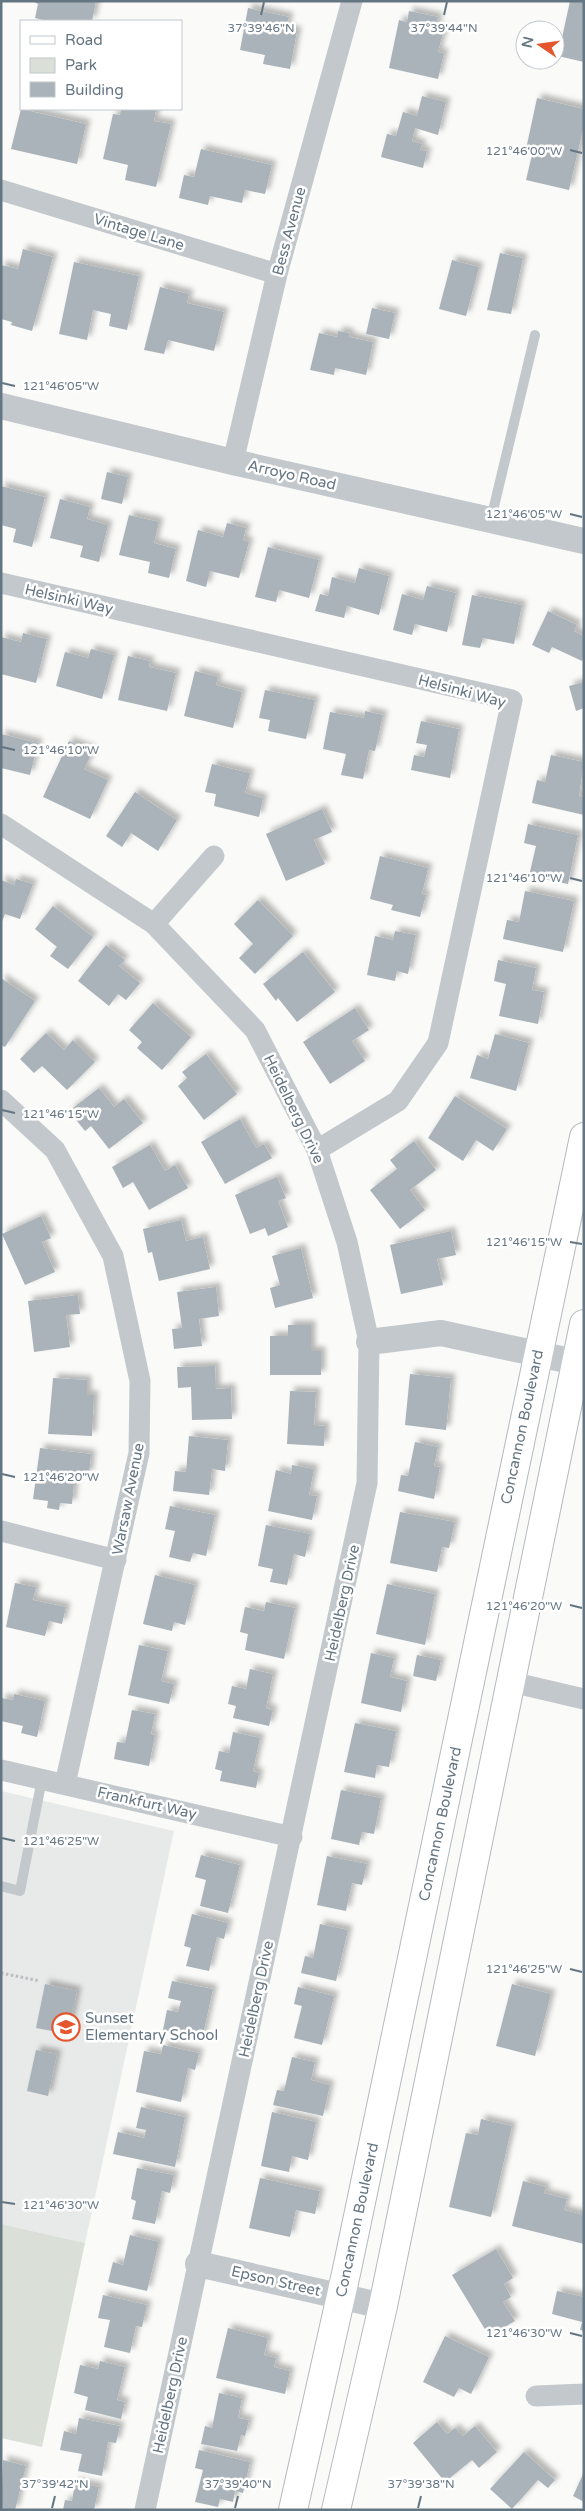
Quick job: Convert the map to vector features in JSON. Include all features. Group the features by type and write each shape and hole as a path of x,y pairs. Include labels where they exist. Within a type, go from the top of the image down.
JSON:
{"main road":[{"name":"Concannon Boulevard","path":"293,2510 341,2296 584,1137"},
{"path":"336,2510 383,2306 584,1324"}],"street":[{"name":"Bess Avenue","path":"233,462 277,274 352,1"},
{"name":"Vintage Lane","path":"1,190 277,274"},
{"name":"Arroyo Road","path":"1,406 233,462 584,541"},
{"name":"Helsinki Way","path":"1,583 512,700 438,1043 398,1101 317,1150"},
{"name":"Heidelberg Drive","path":"1,824 154,924 255,1030 317,1150 347,1242 369,1342 367,1483 145,2510"},
{"path":"154,924 214,856"},
{"name":"Warsaw Avenue","path":"1,1100 54,1150 113,1256 140,1381 139,1453 65,1784"},
{"path":"369,1342 441,1333 575,1362"},
{"path":"1,1531 116,1560"},
{"path":"511,1682 584,1699"},
{"name":"Frankfurt Way","path":"1,1770 292,1837"},
{"name":"Epson Street","path":"198,2264 383,2306"},
{"path":"536,2396 584,2394"}],"lane":[{"path":"490,520 535,334"},
{"path":"1,1886 20,1891 42,1779"}],"path":[{"path":"1,1973 40,1981"}],"shaded area":[{"name":"Sunset Elementary School","path":"1,1791 174,1831 85,2243 1,2224"}],"green space":[{"path":"1,2224 85,2243 42,2447 1,2438"}],"building":[{"path":"32,1 96,1 92,20 43,20 35,18 38,4"},
{"path":"570,1 584,1 584,62 565,58 565,24"},
{"path":"248,8 289,17 286,29 297,31 290,69 263,64 265,55 240,50"},
{"path":"409,11 438,17 436,28 444,29 438,52 444,53 438,79 389,68 399,20 407,22"},
{"path":"422,96 446,102 438,135 415,128 412,141 422,144 420,150 427,151 423,168 381,157 387,134 396,136 403,112 417,116"},
{"path":"537,98 584,109 584,125 569,190 526,180 532,155 525,154"},
{"path":"21,110 86,124 77,164 11,149"},
{"path":"121,110 156,110 154,121 171,124 156,187 125,180 128,165 103,159 113,114 120,115"},
{"path":"201,149 272,165 265,194 245,190 242,203 210,196 208,205 179,198 184,175 194,177"},
{"path":"23,249 53,257 32,331 11,325 12,322 1,319 1,265 18,269"},
{"path":"500,253 523,258 511,314 487,310"},
{"path":"452,260 479,267 466,316 439,309"},
{"path":"74,262 139,276 127,330 109,326 111,314 93,310 87,340 59,334"},
{"path":"160,287 189,294 187,303 224,312 214,351 168,340 164,354 144,350"},
{"path":"372,308 395,313 389,339 366,334"},
{"path":"338,331 350,333 349,337 373,342 366,375 335,368 334,375 310,370 319,333 337,337"},
{"path":"107,472 128,477 122,504 101,499"},
{"path":"1,486 45,497 32,547 13,542 16,529 1,525"},
{"path":"60,499 90,507 87,519 108,525 99,562 80,557 83,546 50,538"},
{"path":"129,515 159,522 154,543 176,549 169,578 148,573 150,562 119,555"},
{"path":"227,523 246,528 243,540 249,542 239,578 210,571 206,587 186,581 198,530 223,537"},
{"path":"268,547 319,560 309,598 279,590 276,602 255,597"},
{"path":"359,568 389,576 379,615 347,606 344,618 315,611 320,594 328,596 332,577 355,583"},
{"path":"427,586 456,593 447,632 415,624 412,635 393,630 402,594 423,600"},
{"path":"472,595 522,605 514,644 483,638 480,648 462,645"},
{"path":"548,611 577,625 574,631 584,636 584,656 582,661 552,647 549,653 532,645"},
{"path":"23,633 47,639 36,683 1,674 1,637 21,642"},
{"path":"91,649 114,655 102,699 56,686 65,652 88,658"},
{"path":"128,656 150,661 149,667 176,673 167,711 118,700"},
{"path":"195,671 218,677 216,685 242,692 233,728 184,716"},
{"path":"584,682 584,708 576,711 569,686"},
{"path":"265,690 315,700 306,739 268,731 270,720 259,718"},
{"path":"365,711 383,715 375,751 369,750 363,779 341,775 346,754 323,749 330,712 364,718"},
{"path":"421,721 459,729 450,778 411,770 414,755 424,757 427,745 416,743"},
{"path":"1,734 38,743 30,775 1,768"},
{"path":"69,741 93,751 84,769 108,780 90,819 43,797"},
{"path":"551,755 584,762 579,796 584,797 584,815 532,803 537,780 545,782"},
{"path":"212,764 250,773 245,793 263,798 259,817 214,806 216,794 205,792"},
{"path":"135,792 177,820 158,851 131,833 122,847 106,836"},
{"path":"322,809 332,832 314,840 325,864 286,881 266,834"},
{"path":"528,824 578,835 568,884 529,876 536,846 524,843"},
{"path":"380,856 428,868 422,894 426,895 420,917 391,910 393,905 370,899"},
{"path":"16,879 33,884 20,919 5,914 1,924 1,880 14,885"},
{"path":"525,891 574,901 563,952 503,939 507,920 519,922"},
{"path":"258,900 293,936 255,974 239,958 253,944 234,924"},
{"path":"53,906 93,937 68,969 50,956 57,947 35,929"},
{"path":"395,931 416,935 408,974 397,971 395,981 367,975 375,936 393,940"},
{"path":"106,945 125,960 119,966 140,983 126,1000 118,994 109,1006 78,981"},
{"path":"303,952 335,992 297,1022 278,998 276,1001 263,984"},
{"path":"498,960 536,968 532,990 544,992 538,1024 499,1016 506,984 494,981"},
{"path":"1,978 35,1001 5,1047 1,1045"},
{"path":"153,1003 191,1037 162,1070 137,1048 142,1042 129,1030"},
{"path":"355,1008 369,1030 352,1041 365,1061 330,1084 303,1042"},
{"path":"46,1033 64,1050 73,1040 95,1062 67,1090 42,1066 34,1073 20,1059"},
{"path":"495,1034 529,1043 516,1091 470,1078 477,1055 488,1059"},
{"path":"206,1054 237,1094 204,1120 178,1086 187,1078 182,1072"},
{"path":"99,1088 114,1107 124,1099 143,1123 109,1149 91,1126 85,1131 69,1111"},
{"path":"455,1096 507,1129 493,1151 476,1140 463,1161 428,1138"},
{"path":"240,1119 256,1148 264,1144 272,1158 225,1184 201,1142"},
{"path":"414,1141 436,1170 410,1190 425,1210 400,1229 370,1190 397,1169 390,1160"},
{"path":"150,1145 165,1171 175,1165 188,1188 149,1210 133,1182 123,1188 112,1167"},
{"path":"277,1177 286,1198 278,1201 288,1227 268,1236 265,1228 250,1234 235,1195"},
{"path":"41,1216 51,1238 42,1242 55,1272 25,1285 2,1234"},
{"path":"181,1220 186,1241 203,1237 210,1269 159,1281 152,1252 148,1253 143,1229"},
{"path":"451,1231 456,1255 437,1259 443,1285 401,1294 390,1245"},
{"path":"301,1248 313,1298 275,1308 270,1288 280,1285 272,1256"},
{"path":"216,1287 219,1316 199,1319 202,1346 174,1349 172,1329 182,1328 177,1292"},
{"path":"78,1295 80,1314 66,1315 70,1347 34,1352 28,1301"},
{"path":"288,1325 311,1325 311,1351 321,1351 321,1375 270,1375 270,1336 288,1336"},
{"path":"215,1366 216,1389 231,1388 232,1419 192,1420 191,1387 178,1388 177,1367"},
{"path":"410,1374 451,1378 446,1430 405,1425"},
{"path":"53,1378 87,1380 87,1395 94,1395 92,1436 48,1434"},
{"path":"290,1391 316,1392 314,1425 325,1426 324,1446 287,1444"},
{"path":"189,1436 228,1440 225,1471 212,1469 209,1495 173,1491 175,1471 186,1472"},
{"path":"415,1442 438,1447 434,1466 440,1467 434,1499 398,1491 401,1475 408,1476"},
{"path":"40,1448 91,1454 89,1475 75,1473 72,1504 60,1503 59,1510 47,1508 48,1501 33,1499"},
{"path":"292,1465 314,1469 309,1495 317,1496 312,1520 268,1511 276,1470 291,1474"},
{"path":"170,1506 215,1515 206,1556 193,1553 190,1562 169,1557 175,1531 165,1529"},
{"path":"400,1512 455,1522 449,1548 442,1547 437,1572 390,1563"},
{"path":"266,1525 310,1534 305,1557 294,1554 287,1585 270,1582 273,1569 258,1566"},
{"path":"155,1575 195,1585 185,1625 174,1622 172,1631 143,1624"},
{"path":"15,1583 36,1587 33,1600 66,1607 62,1624 49,1621 45,1636 6,1627"},
{"path":"387,1584 435,1594 425,1645 376,1634"},
{"path":"266,1602 295,1608 284,1659 245,1650 248,1634 240,1632 245,1607 264,1611"},
{"path":"139,1645 168,1651 161,1681 174,1684 169,1704 128,1695"},
{"path":"371,1653 394,1658 390,1677 407,1681 401,1712 361,1703"},
{"path":"417,1655 441,1660 436,1681 413,1676"},
{"path":"250,1669 273,1674 266,1708 273,1710 269,1726 233,1718 236,1706 228,1704 232,1686 246,1689"},
{"path":"14,1694 45,1701 37,1737 21,1733 23,1726 1,1721 1,1698 13,1700"},
{"path":"132,1710 155,1714 151,1734 155,1735 149,1766 114,1759 117,1742 125,1743"},
{"path":"355,1723 396,1731 389,1767 377,1765 375,1778 344,1772"},
{"path":"233,1732 260,1738 253,1771 259,1773 256,1788 220,1781 222,1771 215,1769 219,1751 229,1753"},
{"path":"341,1790 381,1798 374,1834 362,1832 359,1845 331,1839"},
{"path":"201,1855 240,1865 228,1913 200,1906 206,1880 195,1877"},
{"path":"327,1856 367,1864 362,1885 352,1883 346,1911 317,1905"},
{"path":"192,1914 228,1923 224,1939 217,1937 209,1971 186,1966 191,1948 184,1946"},
{"path":"320,1924 348,1930 336,1981 301,1973 305,1956 313,1958"},
{"path":"172,1981 213,1989 202,2039 163,2030 167,2010 178,2012 181,2001 168,1998"},
{"path":"45,1984 77,1991 68,2034 36,2028"},
{"path":"512,1984 551,1994 535,2056 496,2046"},
{"path":"298,1987 334,1996 322,2045 294,2038 302,2006 294,2004"},
{"path":"163,2045 199,2053 195,2070 188,2068 181,2102 136,2092 144,2051 161,2054"},
{"path":"36,2050 57,2054 48,2096 27,2091"},
{"path":"292,2057 315,2062 311,2080 330,2085 323,2116 273,2105 277,2090 284,2091"},
{"path":"141,2107 185,2117 175,2167 113,2154 118,2132 144,2138 146,2130 136,2128"},
{"path":"272,2112 316,2122 308,2160 292,2156 289,2172 261,2166"},
{"path":"481,2119 512,2126 491,2217 449,2207 466,2133 478,2135"},
{"path":"137,2168 174,2175 170,2193 162,2191 155,2224 132,2219 136,2201 131,2199"},
{"path":"260,2178 320,2191 315,2214 296,2210 290,2237 249,2228"},
{"path":"523,2181 546,2187 544,2193 567,2199 564,2210 584,2215 584,2244 512,2226"},
{"path":"130,2235 159,2242 147,2291 108,2282 113,2262 123,2265"},
{"path":"496,2249 513,2278 504,2284 511,2297 503,2302 515,2321 489,2336 452,2275"},
{"path":"557,2291 584,2297 584,2331 580,2330 582,2322 552,2314"},
{"path":"103,2295 147,2305 142,2327 136,2326 130,2353 104,2347 110,2320 98,2318"},
{"path":"228,2328 268,2338 264,2355 276,2358 274,2367 290,2371 285,2394 216,2378"},
{"path":"445,2336 489,2357 471,2394 459,2388 454,2397 423,2382"},
{"path":"100,2361 125,2367 117,2400 125,2402 121,2419 85,2410 88,2397 74,2393 80,2365 98,2369"},
{"path":"219,2393 242,2398 238,2418 249,2420 245,2436 241,2435 237,2451 201,2444 205,2426 212,2428"},
{"path":"79,2418 120,2426 116,2443 108,2442 102,2476 78,2471 82,2454 60,2450 64,2431 76,2434"},
{"path":"437,2422 447,2434 455,2428 463,2436 475,2426 497,2452 479,2468 472,2460 445,2482 413,2443"},
{"path":"199,2450 250,2462 243,2493 235,2491 233,2502 220,2499 218,2507 195,2502 203,2470 195,2468"},
{"path":"524,2452 555,2480 548,2488 538,2480 512,2509 490,2489"},
{"path":"3,2460 26,2466 15,2510 1,2510"},
{"path":"584,2472 584,2502 573,2496"},
{"path":"75,2482 99,2487 94,2510 63,2510 65,2500 72,2501"}],"place":[{"name":"Sunset Elementary School","path":"66,2027"}]}
